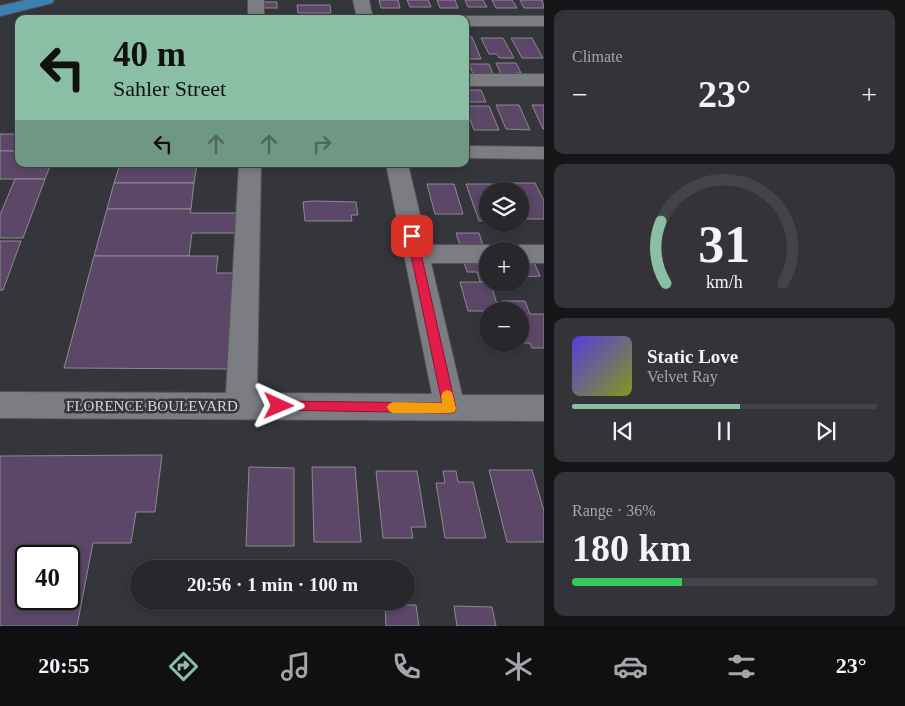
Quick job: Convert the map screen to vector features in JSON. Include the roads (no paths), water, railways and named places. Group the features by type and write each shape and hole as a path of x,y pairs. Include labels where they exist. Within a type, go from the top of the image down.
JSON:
{"main road":[{"path":"0,11 46,0"}],"street":[{"path":"256,0 256,15"},
{"path":"361,0 364,15"},
{"path":"469,21 544,21"},
{"path":"469,80 544,80"},
{"path":"469,152 544,153"},
{"path":"241,406 250,167"},
{"path":"398,167 450,408"},
{"path":"416,254 479,254"},
{"path":"529,254 544,254"},
{"name":"FLORENCE BOULEVARD","path":"0,405 544,408"}]}
